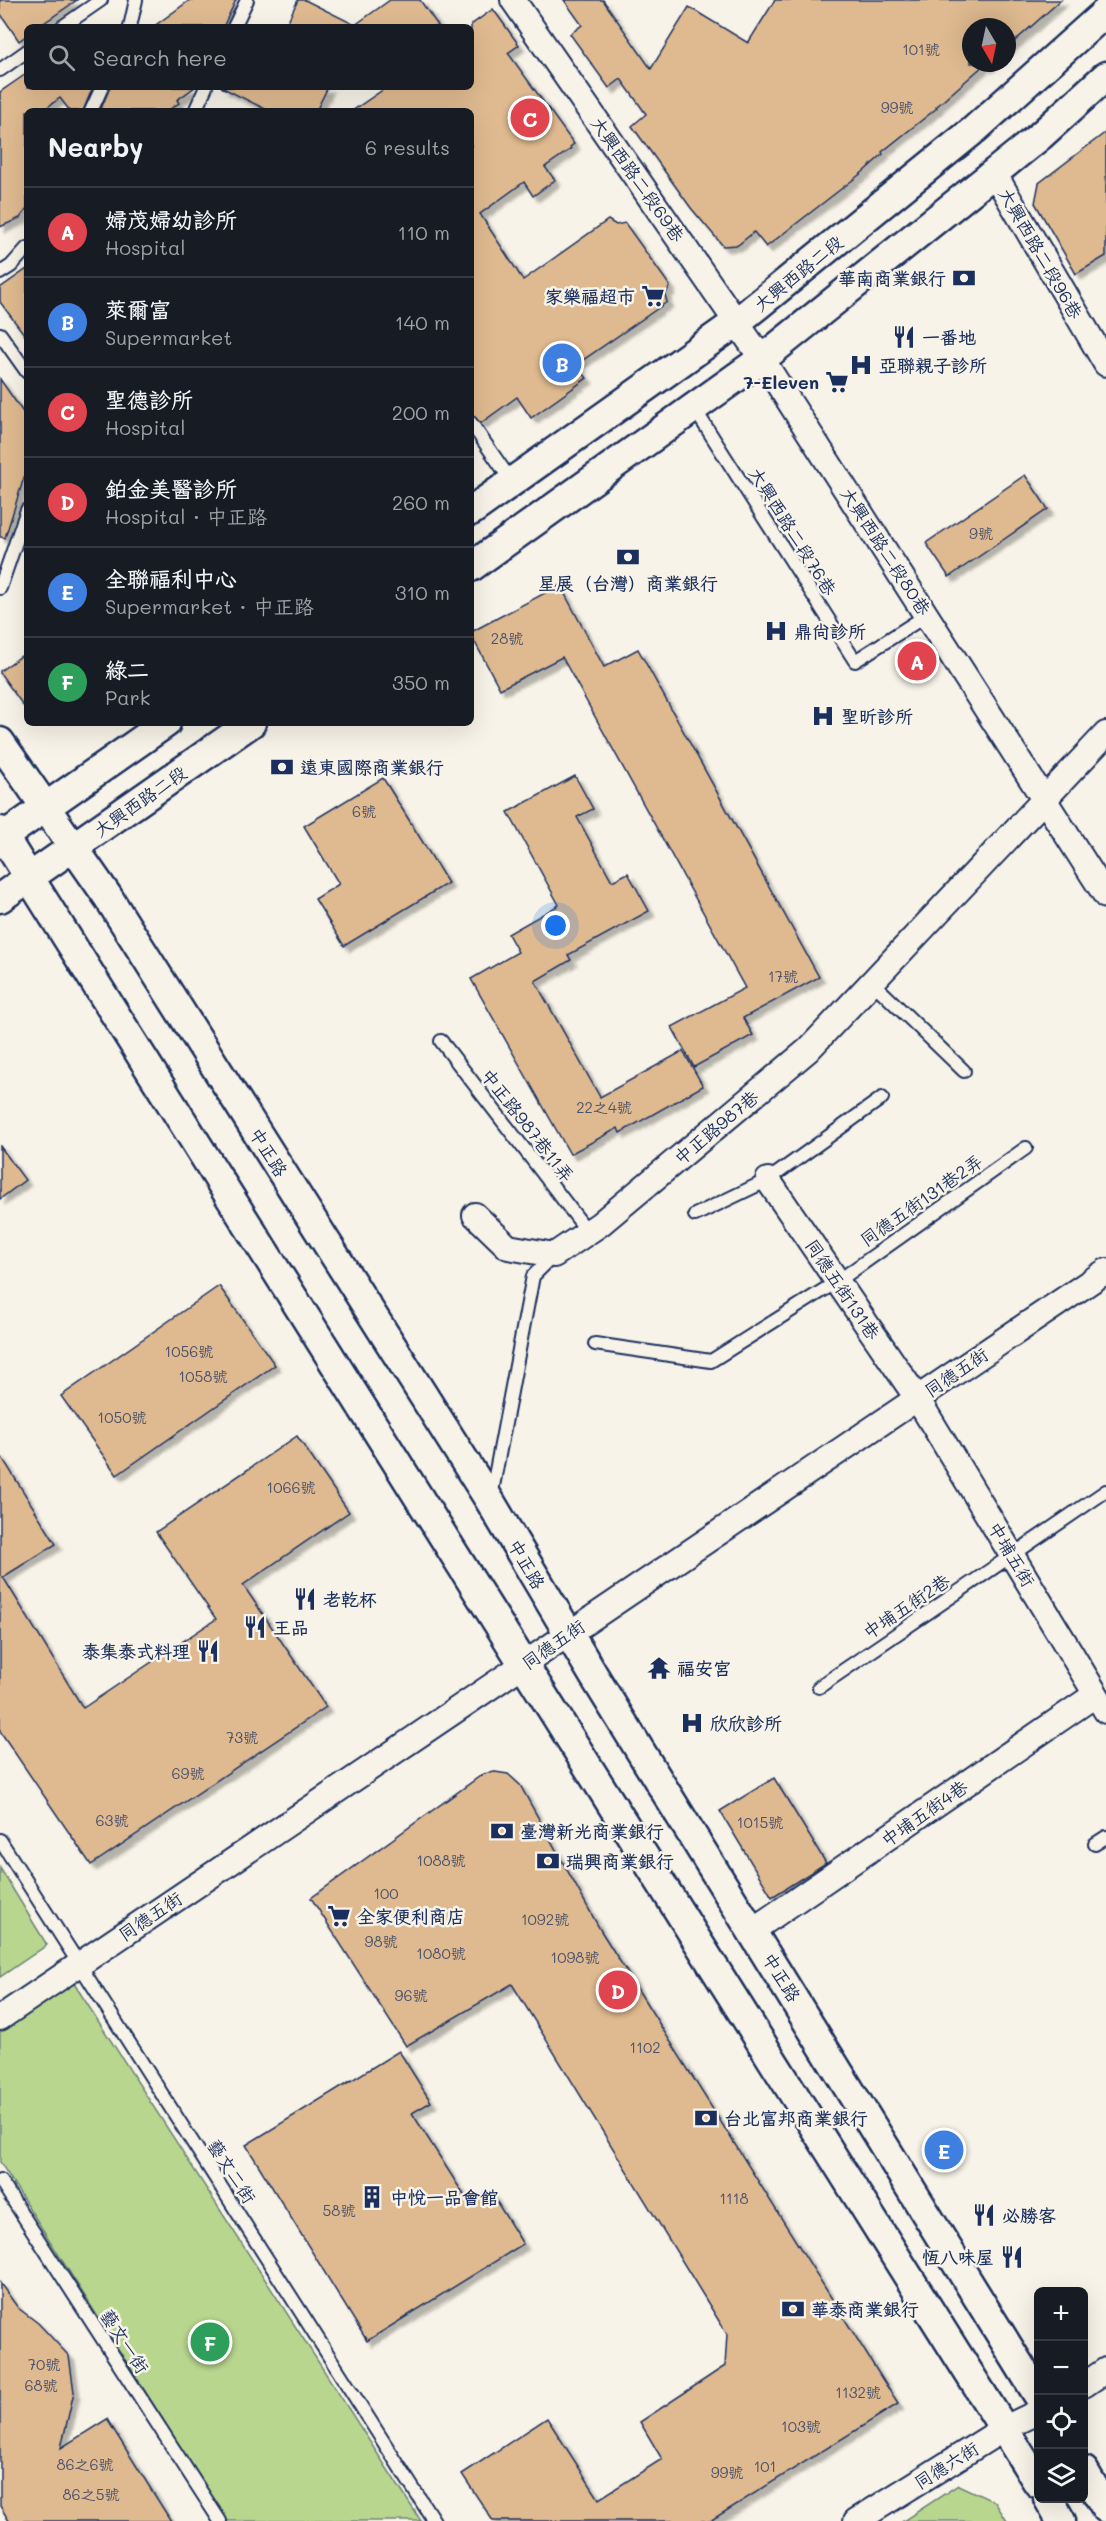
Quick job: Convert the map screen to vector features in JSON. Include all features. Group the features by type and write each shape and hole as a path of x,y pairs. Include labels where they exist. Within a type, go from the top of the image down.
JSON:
{"street":[{"name":"大興西路二段69巷","path":"513,0 762,359"},
{"name":"大興西路二段","path":"474,509 737,322 975,129 1106,12"},
{"path":"474,565 762,359 1040,136 1106,76"},
{"name":"大興西路二段96巷","path":"994,173 1106,364"},
{"name":"大興西路二段80巷","path":"762,359 1046,799 1106,896"},
{"path":"162,726 1,835 1034,2476"},
{"name":"大興西路二段","path":"0,898 247,726"},
{"name":"中正路987巷","path":"554,1255 588,1232 808,1050 1106,734"},
{"name":"中正路","path":"0,742 108,897 490,1502 1034,2388"},
{"name":"同德五街131巷","path":"768,1180 917,1398"},
{"path":"475,1215 508,1247 554,1255"},
{"name":"同德五街","path":"0,2018 1106,1271"},
{"name":"中埔五街","path":"917,1398 1102,1698"},
{"name":"中埔五街4巷","path":"753,1930 1102,1698"},
{"path":"1088,2382 1106,2370"},
{"name":"同德六街","path":"856,2521 1005,2428 1034,2414"},
{"path":"1088,2479 1106,2508"},
{"path":"1050,2503 1061,2521"}],"lane":[{"path":"66,24 101,0"},
{"path":"131,24 136,0"},
{"path":"235,24 247,0"},
{"path":"0,69 24,53"},
{"path":"92,108 101,90"},
{"path":"196,108 205,90"},
{"path":"0,273 11,266 24,251"},
{"path":"0,334 24,368"},
{"name":"大興西路二段76巷","path":"694,408 855,661 927,615"},
{"path":"474,427 512,482"},
{"path":"0,588 24,519"},
{"path":"872,982 964,1071"},
{"name":"中正路987巷11弄","path":"441,1041 588,1232"},
{"path":"695,1215 768,1180 882,1098"},
{"name":"同德五街131巷2弄","path":"596,1344 711,1361 838,1281 1026,1148"},
{"name":"中正路987巷","path":"490,1502 533,1276 554,1255"},
{"name":"中埔五街2巷","path":"819,1688 1106,1491"},
{"path":"1095,1844 1106,1836"},
{"name":"藝文二街","path":"0,1840 434,2521"},
{"name":"藝文一街","path":"0,2180 220,2521"}],"green space":[{"path":"0,1868 47,1945 0,1977"},
{"path":"73,1982 421,2521 227,2521 0,2162 0,2031"},
{"path":"958,2485 995,2502 1007,2521 903,2521"}],"building":[{"path":"0,0 77,0 42,24 24,24 24,37 19,41 0,13"},
{"path":"190,0 236,0 224,24 157,24"},
{"path":"298,0 305,0 353,24 286,24"},
{"path":"390,0 420,0 437,24 356,24"},
{"path":"564,0 603,0 651,69 689,7 748,43 775,0 1061,0 1016,40 1016,18 962,18 962,72 976,72 937,108 882,152 883,154 863,172 766,247 754,232 738,245 723,246 691,208 632,126 646,114 621,79 609,88 570,34 582,25"},
{"path":"493,9 519,45 508,53 574,144 570,147 571,149 545,167 555,180 533,196 524,182 480,214 523,280 608,220 616,225 625,223 670,286 665,295 667,302 576,365 587,378 531,418 517,397 481,423 474,417 474,108 356,108 383,90 474,90 472,24"},
{"path":"24,75 24,90 92,90 84,108 68,108 60,98 46,108 24,108 24,213 20,218 0,227 0,92"},
{"path":"109,90 191,90 177,100 179,103 172,108 101,108"},
{"path":"227,90 326,90 318,108 263,108"},
{"path":"1106,132 1106,256 1076,274 1035,203 1039,183"},
{"path":"24,271 24,334 0,302 0,288"},
{"path":"0,379 24,414 24,478 5,538 0,537"},
{"path":"1025,475 1048,509 949,577 926,543"},
{"path":"560,585 604,667 638,649 819,977 743,1018 753,1035 694,1067 672,1027 745,988 562,657 500,689 474,641 474,630"},
{"path":"24,654 24,707 0,673"},
{"path":"575,776 593,809 577,817 612,881 628,873 649,911 568,955 571,960 535,981 600,1097 683,1051 703,1086 620,1133 618,1128 570,1154 471,979 518,952 508,934 559,905 508,812"},
{"path":"383,778 448,883 344,946 315,899 339,884 304,826"},
{"path":"0,1146 25,1180 0,1199"},
{"path":"219,1286 275,1365 117,1475 61,1396"},
{"path":"297,1436 349,1512 243,1585 326,1707 91,1865 0,1731 0,1454 56,1544 3,1577 83,1708 216,1619 156,1532"},
{"path":"495,1772 508,1774 520,1785 601,1931 898,2404 710,2521 493,2521 462,2474 547,2418 599,2499 662,2459 640,2422 725,2366 727,2334 512,1984 406,2046 311,1898 483,1774"},
{"path":"774,1778 826,1863 772,1897 720,1811"},
{"name":"中悅一品會館","path":"399,2051 431,2102 412,2113 469,2203 490,2191 523,2244 367,2341 246,2145"},
{"path":"0,2283 18,2308 38,2323 69,2356 74,2392 61,2448 107,2419 171,2521 9,2521 0,2506"}],"place":[{"name":"聖德診所","path":"530,118"},
{"name":"華南商業銀行","path":"964,278"},
{"name":"家樂福超市","path":"653,296"},
{"name":"一番地","path":"904,337"},
{"name":"萊爾富","path":"562,363"},
{"name":"亞聯親子診所","path":"861,365"},
{"name":"7-Eleven","path":"837,382"},
{"name":"星展（台灣）商業銀行","path":"628,557"},
{"name":"鼎尚診所","path":"776,631"},
{"name":"婦茂婦幼診所","path":"917,661"},
{"name":"聖昕診所","path":"823,716"},
{"name":"遠東國際商業銀行","path":"282,767"},
{"name":"老乾杯","path":"305,1599"},
{"name":"王品","path":"255,1627"},
{"name":"泰集泰式料理","path":"208,1651"},
{"name":"福安宮","path":"659,1668"},
{"name":"欣欣診所","path":"692,1723"},
{"name":"臺灣新光商業銀行","path":"502,1831"},
{"name":"瑞興商業銀行","path":"548,1861"},
{"name":"全家便利商店","path":"339,1916"},
{"name":"鉑金美醫診所","path":"618,1990"},
{"name":"台北富邦商業銀行","path":"706,2118"},
{"name":"全聯福利中心","path":"944,2150"},
{"name":"中悅一品會館","path":"372,2197"},
{"name":"必勝客","path":"984,2215"},
{"name":"恆八味屋","path":"1012,2257"},
{"name":"華泰商業銀行","path":"793,2309"},
{"name":"綠二","path":"210,2342"}]}
